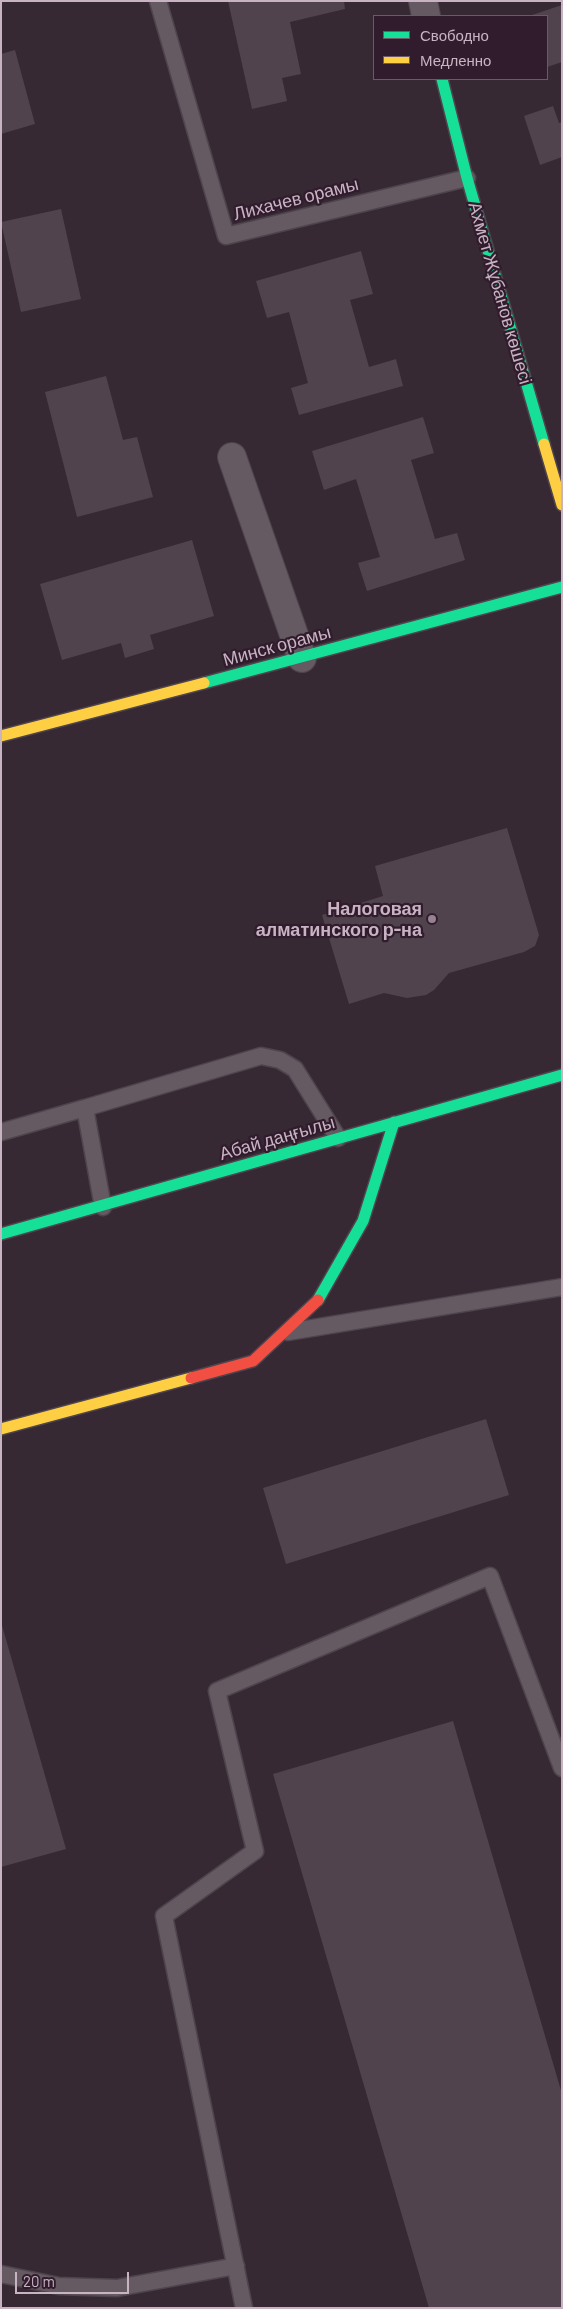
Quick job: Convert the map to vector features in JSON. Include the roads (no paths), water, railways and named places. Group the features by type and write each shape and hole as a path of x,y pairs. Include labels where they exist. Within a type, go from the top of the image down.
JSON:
{"street":[{"path":"423,1 426,15"},
{"name":"Ахмет Жұбанов көшесі","path":"442,80 467,178 562,505"},
{"path":"232,457 302,658"},
{"name":"Минск орамы","path":"1,736 302,658 562,587"},
{"name":"Абай даңғылы","path":"1,1234 102,1207 562,1075"},
{"path":"1,1429 253,1361 315,1305 364,1221 394,1122"}],"lane":[{"name":"Лихачев орамы","path":"158,1 226,236 467,178"},
{"path":"1,1132 261,1056 280,1060 295,1069 338,1138"},
{"path":"85,1108 102,1207"},
{"path":"284,1333 562,1288"},
{"path":"244,2308 164,1916 255,1851 217,1691 490,1576 562,1768"},
{"path":"1,2274 59,2286 117,2288 236,2266"}],"place":[{"name":"Налоговая алматинского р-на","path":"432,919"}]}
